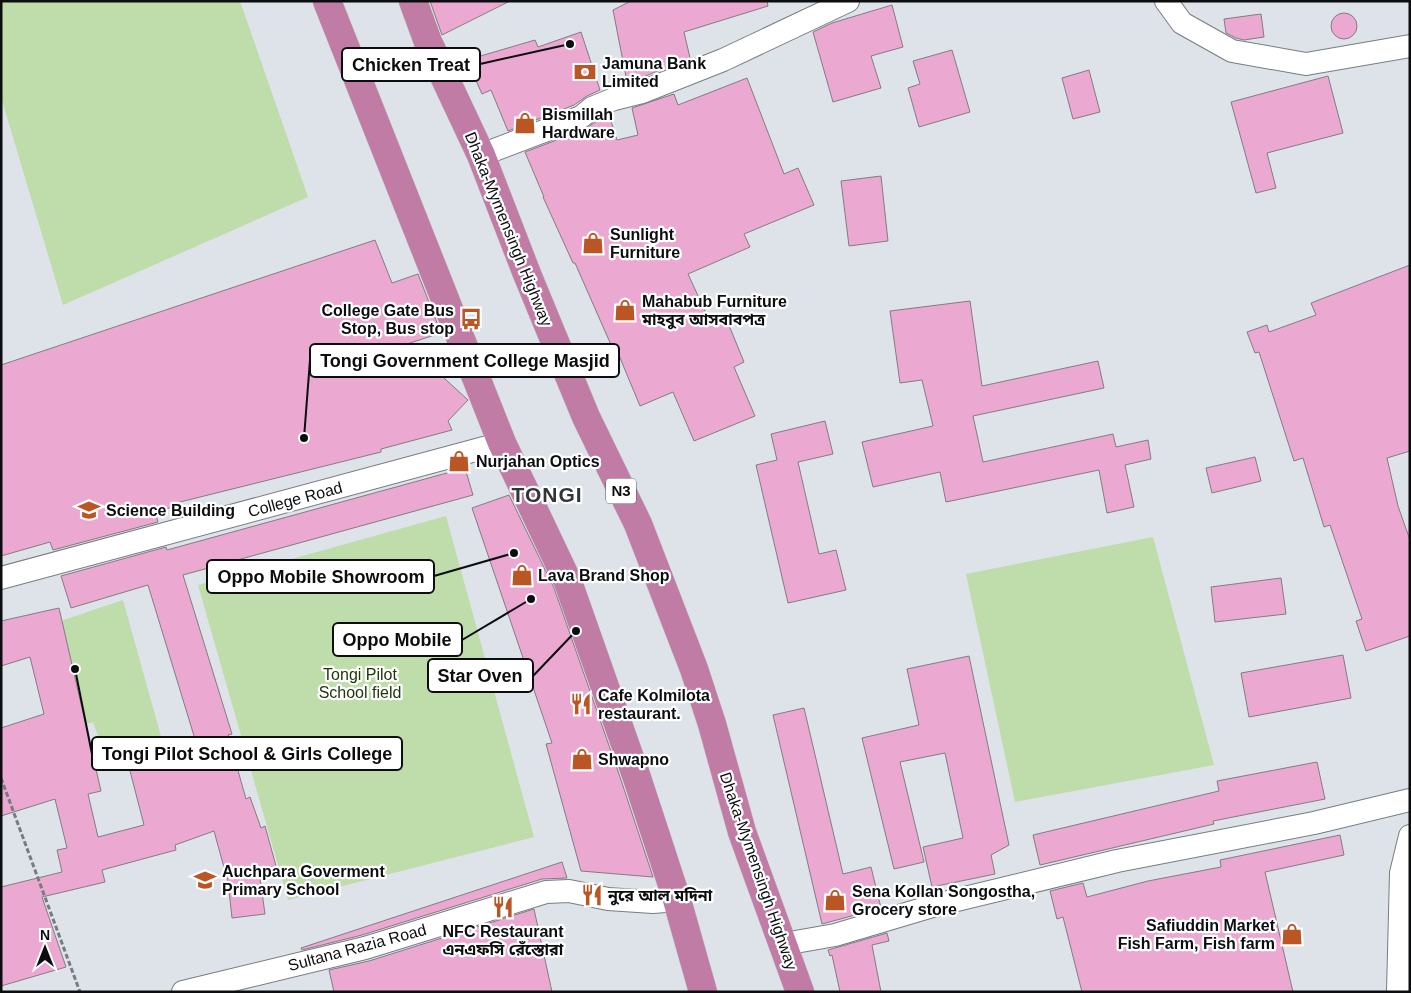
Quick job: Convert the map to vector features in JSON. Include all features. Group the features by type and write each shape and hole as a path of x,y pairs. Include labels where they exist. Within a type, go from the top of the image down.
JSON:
{"highway":[{"path":"327,1 502,443 568,582 633,766 677,900 703,992"},
{"name":"Dhaka-Mymensingh Highway","path":"413,1 428,42 481,155 586,418 638,524 694,669 712,724 742,832 800,992"}],"street":[{"path":"481,155 581,117 592,108 614,99 642,92 723,60 848,1"},
{"path":"1166,1 1182,23 1232,51 1242,53 1306,64 1410,46"},
{"name":"College Road","path":"1,578 502,443"},
{"path":"784,944 835,935 936,906 1117,861 1314,823 1410,800"},
{"path":"1398,992 1401,873 1410,836"},
{"name":"Sultana Razia Road","path":"183,992 365,948 546,892 569,891 608,899 652,902 677,900"}],"path":[{"path":"1,778 80,992"}],"green space":[{"path":"1,1 240,1 308,197 63,305 1,97"},
{"name":"Tongi Pilot School field","path":"446,516 534,837 288,900 198,585"},
{"path":"1153,537 1214,765 1015,802 966,574"},
{"path":"123,600 162,740 105,756 93,722 70,729 40,628"}],"building":[{"path":"430,1 510,1 442,35"},
{"path":"631,1 767,1 768,6 684,32 690,58 627,82 613,10"},
{"path":"892,5 903,47 871,56 881,88 833,102 813,32 832,23"},
{"path":"1344,13 1354,16 1357,26 1354,36 1344,39 1334,36 1331,26 1334,16"},
{"path":"1261,14 1264,37 1244,40 1226,33 1224,19"},
{"path":"581,32 600,90 574,105 508,131 491,90 482,94 467,60 535,40 538,47"},
{"path":"952,50 970,112 919,127 908,88 920,84 913,61"},
{"path":"1089,70 1100,112 1073,119 1062,78"},
{"path":"1328,76 1343,133 1267,153 1276,188 1256,193 1231,102"},
{"path":"747,78 784,174 798,168 814,205 744,234 750,247 688,274 711,324 726,318 744,362 734,367 755,416 694,441 673,392 640,406 618,353 615,354 575,263 573,263 543,197 525,152 586,129 599,119 609,115 617,140 638,135 632,108 674,94 678,105"},
{"path":"881,176 888,241 849,246 841,181"},
{"path":"375,240 392,283 418,274 441,333 407,344 468,400 448,421 452,430 381,449 381,452 172,504 173,507 155,512 158,522 53,550 50,542 1,556 1,365"},
{"path":"1410,265 1410,451 1387,458 1398,506 1410,540 1410,636 1366,651 1356,621 1362,619 1330,525 1324,527 1303,458 1294,461 1259,352 1255,353 1247,332 1267,325 1269,332 1316,315 1311,303"},
{"path":"970,301 982,386 1098,361 1104,388 973,416 983,462 1113,434 1116,447 1148,440 1151,459 1125,465 1134,507 1107,513 1099,470 946,502 940,472 873,487 862,442 933,426 922,380 900,383 890,311"},
{"path":"825,421 833,454 798,462 819,554 836,550 846,590 788,603 756,465 777,460 771,434"},
{"path":"1255,457 1261,481 1212,493 1206,468"},
{"path":"465,468 473,495 183,575 232,734 228,735 246,799 250,797 261,828 265,826 276,866 259,871 265,914 232,918 228,882 214,831 175,845 176,850 102,870 105,882 42,897 66,967 1,986 1,887 62,872 57,850 67,848 55,799 1,816 1,728 44,714 30,657 1,666 1,621 59,608 101,791 88,794 98,837 144,825 129,767 198,749 148,585 71,608 61,576 166,547 167,550"},
{"path":"509,495 554,588 653,877 581,871 546,744 552,743 472,508"},
{"path":"1281,578 1286,614 1215,622 1211,587"},
{"path":"1343,655 1351,698 1249,717 1241,673"},
{"path":"969,656 1009,845 991,855 995,874 932,887 923,847 963,838 945,753 900,762 924,862 894,869 862,738 919,725 907,669"},
{"path":"804,708 843,874 871,867 881,908 822,924 773,715"},
{"path":"1317,762 1325,799 1213,821 1214,824 1040,865 1033,835 1219,791 1217,781"},
{"path":"1340,835 1344,855 1265,872 1293,992 1082,992 1063,917 1057,919 1050,891 1083,883 1087,897 1148,881 1221,867 1220,860"},
{"path":"562,862 567,878 542,879 362,935 302,950 301,948"},
{"path":"534,909 552,992 334,992 329,970 369,961"},
{"path":"887,933 889,941 872,945 881,992 840,992 832,955 830,956 828,950"}],"place":[{"name":"Chicken Treat","path":"570,44"},
{"name":"Jamuna Bank Limited","path":"585,72"},
{"name":"Bismillah Hardware","path":"525,123"},
{"name":"Sunlight Furniture","path":"593,243"},
{"name":"Mahabub Furniture মাহবুব আসবাবপত্র","path":"625,310"},
{"name":"College Gate Bus Stop, Bus stop","path":"471,319"},
{"name":"Tongi Government College Masjid","path":"304,438"},
{"name":"Nurjahan Optics","path":"459,461"},
{"name":"Science Building","path":"89,510"},
{"name":"Oppo Mobile Showroom","path":"514,553"},
{"name":"Lava Brand Shop","path":"522,575"},
{"name":"Oppo Mobile","path":"531,599"},
{"name":"Star Oven","path":"576,631"},
{"name":"Tongi Pilot School & Girls College","path":"75,669"},
{"name":"Cafe Kolmilota restaurant.","path":"581,704"},
{"name":"Shwapno","path":"582,759"},
{"name":"Auchpara Goverment Primary School","path":"205,880"},
{"name":"নুরে আল মদিনা","path":"592,895"},
{"name":"Sena Kollan Songostha, Grocery store","path":"835,900"},
{"name":"NFC Restaurant এনএফসি রেঁস্তোরা","path":"503,907"},
{"name":"Safiuddin Market Fish Farm, Fish farm","path":"1292,934"}],"district":[{"name":"TONGI","path":"547,495"}]}
